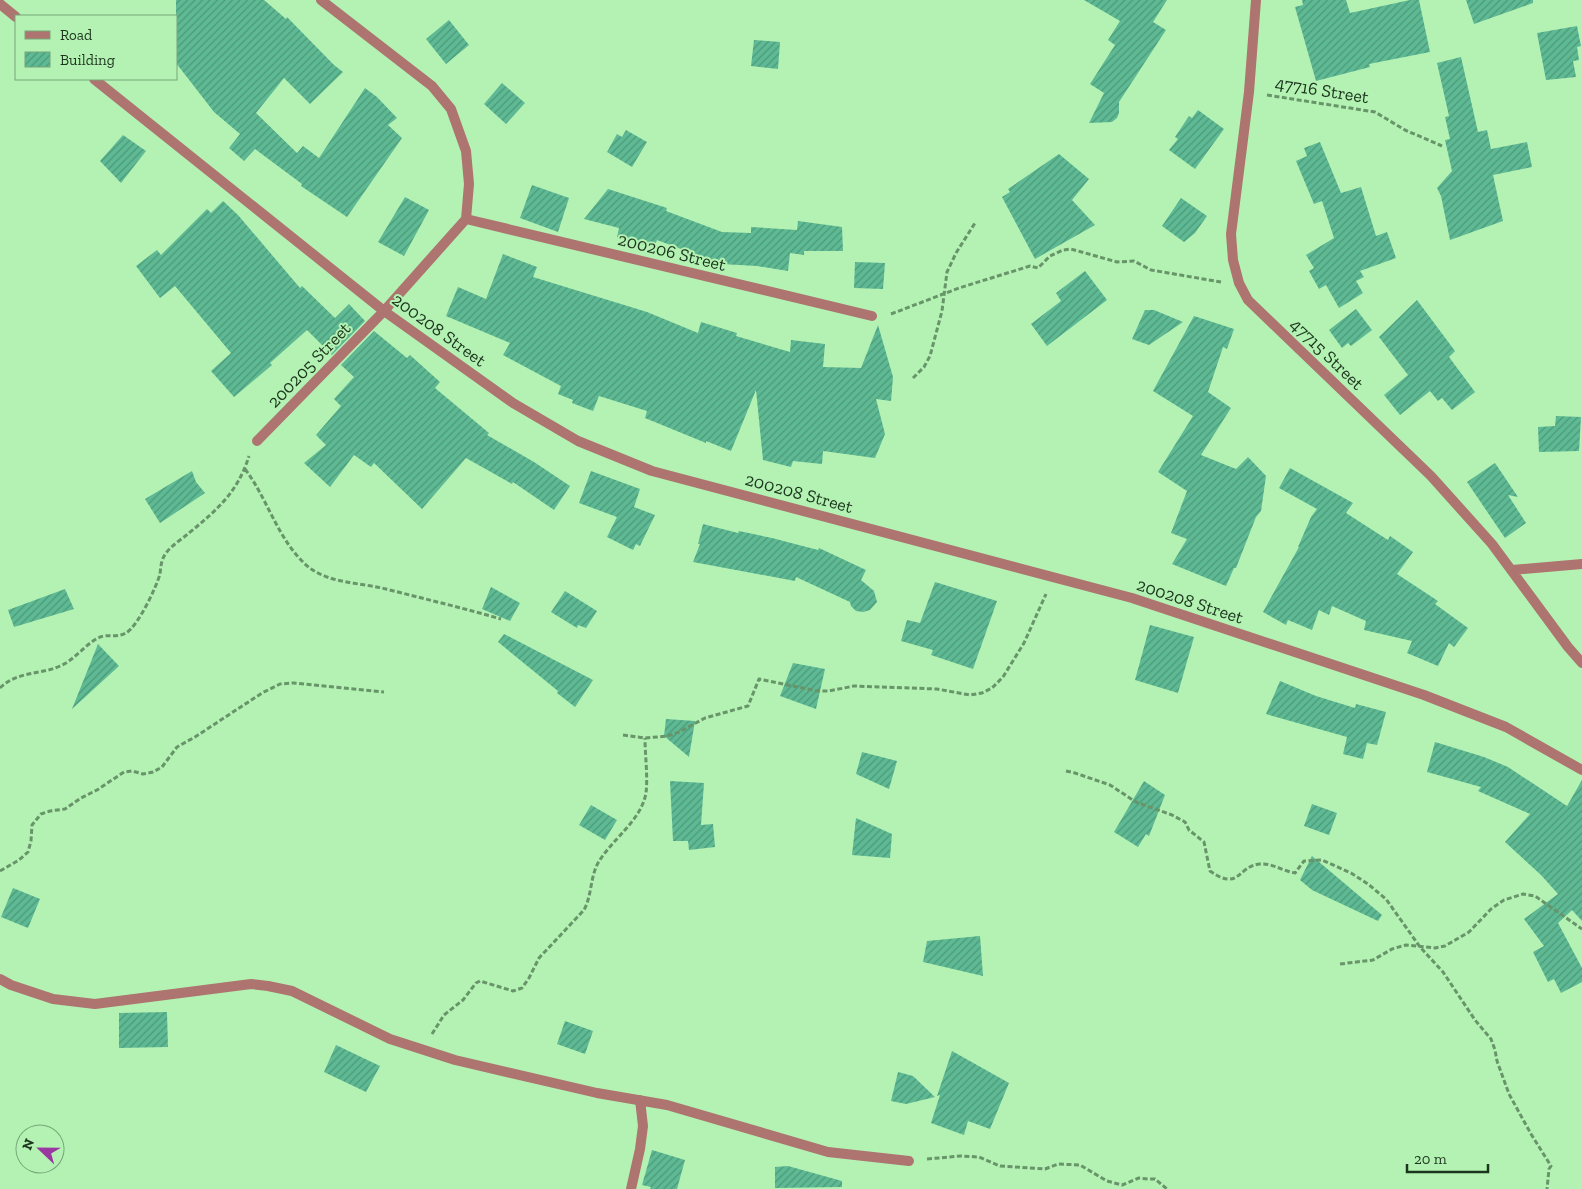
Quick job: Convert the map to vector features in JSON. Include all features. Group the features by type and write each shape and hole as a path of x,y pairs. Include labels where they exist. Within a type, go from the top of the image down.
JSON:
{"street":[{"path":"321,0 432,86 451,109 466,151 469,184 466,219"},
{"name":"47715 Street","path":"1256,0 1249,92 1231,234 1233,260 1239,283 1248,300 1431,476 1492,544 1568,647 1582,663"},
{"path":"0,4 15,16"},
{"name":"200208 Street","path":"95,80 384,311 513,403 578,441 643,467 1132,598 1424,696 1506,726 1582,770"},
{"name":"200205 Street","path":"257,441 384,311 466,219"},
{"name":"200206 Street","path":"466,219 872,316"},
{"path":"1512,570 1582,564"},
{"path":"0,978 11,985 53,999 95,1004 251,984 268,986 292,991 390,1039 455,1060 597,1093 667,1105 828,1152 909,1161"},
{"path":"630,1189 640,1149 643,1126 640,1100"}],"path":[{"name":"47716 Street","path":"1249,92 1375,112 1405,130 1442,146"},
{"path":"913,378 924,367 930,356 942,311 947,272 956,253 975,223"},
{"path":"872,316 891,314 944,294 1030,266 1038,268 1050,256 1062,250 1071,249 1117,262 1134,261 1151,270 1164,273 1239,283"},
{"path":"0,688 17,677 61,666 101,636 117,636 126,633 135,624 155,587 160,573 161,562 166,552 218,509 245,469 249,454 257,441"},
{"path":"245,469 256,483 284,539 304,563 321,575 336,580 401,593 501,619"},
{"path":"623,735 645,738 668,736 705,718 748,706 760,679 817,691 829,691 854,686 938,689 970,695 982,693 992,688 1003,677 1024,643 1054,577"},
{"path":"0,871 19,860 28,852 32,825 41,814 65,810 124,772 132,771 143,774 154,772 162,767 176,747 195,737 262,693 280,684 293,682 384,692"},
{"path":"424,1050 444,1015 463,1000 476,983 485,981 513,991 522,988 539,958 584,910 588,903 592,880 598,863 641,807 646,792 645,738"},
{"path":"1066,771 1110,785 1136,802 1172,815 1185,822 1189,830 1204,842 1210,871 1226,879 1234,879 1251,866 1262,864 1295,873 1304,862 1322,860 1351,873 1386,899 1420,947 1443,972 1475,1020 1491,1039 1509,1094 1527,1128 1551,1166 1547,1189"},
{"path":"1340,964 1359,960 1374,960 1392,948 1406,945 1435,948 1445,946 1469,932 1490,909 1504,900 1523,894 1535,896 1582,929"},
{"path":"909,1161 970,1156 979,1157 1000,1166 1045,1169 1066,1164 1080,1165 1107,1181 1122,1185 1139,1178 1148,1178 1155,1179 1167,1189"}],"building":[{"path":"176,0 264,0 286,19 287,17 343,72 310,104 284,78 256,113 297,153 303,146 319,158 365,88 377,97 397,118 388,125 402,138 347,217 301,186 302,184 255,149 244,161 229,148 240,134 214,112 178,66 178,15 176,15"},
{"path":"1084,0 1167,0 1153,22 1166,30 1119,102 1119,113 1112,122 1089,123 1104,93 1090,84 1115,45 1108,40 1120,21"},
{"path":"1302,0 1346,0 1350,13 1410,0 1419,0 1430,52 1369,64 1370,67 1316,81 1295,7 1303,5"},
{"path":"1466,0 1533,0 1533,3 1474,24"},
{"path":"449,20 469,45 446,64 426,39"},
{"path":"1577,26 1581,46 1577,47 1579,60 1573,61 1576,77 1546,80 1537,33"},
{"path":"754,40 780,42 778,69 751,66"},
{"path":"1461,57 1478,132 1487,130 1491,149 1527,142 1532,167 1493,175 1503,221 1450,240 1441,196 1437,188 1452,171 1445,140 1450,139 1445,117 1449,116 1437,63"},
{"path":"502,83 525,103 506,124 484,104"},
{"path":"1198,110 1224,129 1195,169 1169,150 1178,139 1175,137 1189,116 1192,118"},
{"path":"626,130 647,142 632,167 607,152 617,134 622,137"},
{"path":"123,135 146,151 121,183 100,161"},
{"path":"1320,142 1341,193 1361,187 1376,236 1387,232 1396,258 1360,271 1364,277 1356,281 1363,293 1339,308 1326,285 1319,289 1309,271 1314,268 1306,255 1334,238 1322,201 1314,204 1296,161 1307,156 1304,148"},
{"path":"1059,154 1089,179 1072,200 1095,225 1035,259 1002,197 1010,192 1008,189"},
{"path":"532,185 569,198 558,232 520,218"},
{"path":"608,189 667,208 666,211 722,232 751,233 751,227 797,230 798,221 842,227 843,251 804,251 804,255 790,253 788,271 757,266 721,264 657,240 654,248 617,237 619,228 584,219"},
{"path":"405,197 429,210 404,256 378,242"},
{"path":"1181,198 1207,216 1195,233 1184,242 1162,226"},
{"path":"223,201 238,215 300,288 302,286 335,318 349,304 365,321 332,355 307,330 270,363 272,365 234,397 211,371 231,353 175,286 160,298 136,266 157,250 161,255 207,209 211,213"},
{"path":"503,254 537,267 533,277 647,312 698,333 701,322 737,333 736,336 790,352 791,340 825,344 823,367 861,368 878,325 893,377 891,401 876,399 885,434 875,458 823,451 822,464 793,461 791,467 763,460 756,390 731,451 645,418 647,411 599,396 593,411 572,403 573,400 558,394 561,386 503,355 510,343 446,316 458,287 486,299"},
{"path":"855,262 885,263 883,289 854,288"},
{"path":"1085,271 1107,300 1047,346 1031,324 1061,301 1056,293"},
{"path":"1417,300 1455,351 1449,357 1475,392 1452,410 1442,398 1438,401 1430,391 1400,415 1384,395 1408,375 1379,337"},
{"path":"1356,309 1372,330 1351,346 1348,343 1342,348 1329,330"},
{"path":"1145,310 1154,310 1183,322 1149,345 1132,339"},
{"path":"1194,316 1234,329 1227,349 1223,347 1208,392 1231,408 1201,455 1236,469 1248,457 1266,476 1261,511 1256,517 1236,568 1234,568 1226,586 1172,564 1187,539 1171,533 1187,491 1158,472 1193,416 1153,391"},
{"path":"374,331 407,358 410,355 440,382 435,388 489,433 487,435 534,462 570,486 554,510 513,482 512,484 466,458 422,509 374,463 371,467 354,455 330,487 304,463 326,445 316,435 341,406 334,399 354,377 341,365"},
{"path":"1556,416 1581,417 1579,451 1539,452 1538,427 1555,426"},
{"path":"1495,463 1518,497 1508,495 1526,523 1505,538 1467,482"},
{"path":"1290,468 1353,503 1346,513 1388,540 1390,536 1413,552 1397,574 1438,601 1435,604 1468,628 1454,647 1449,643 1438,666 1407,653 1412,641 1364,630 1366,621 1332,606 1329,615 1319,610 1312,630 1288,620 1286,625 1263,612 1299,547 1311,517 1317,509 1279,488"},
{"path":"192,471 196,482 205,493 160,523 145,499"},
{"path":"591,471 640,489 634,507 655,515 640,546 636,544 633,550 607,537 617,517 579,503"},
{"path":"703,524 738,533 739,531 772,538 818,550 819,548 866,570 861,580 874,591 877,602 870,610 856,611 850,602 796,577 795,581 693,562 700,544 698,544"},
{"path":"935,582 997,601 973,669 931,655 933,650 901,641 907,620 920,623"},
{"path":"491,587 520,603 510,621 482,609"},
{"path":"65,589 74,609 14,627 8,610"},
{"path":"565,591 597,611 586,628 578,625 577,628 551,612"},
{"path":"1150,625 1194,637 1178,693 1135,680"},
{"path":"504,634 593,680 575,707 498,642"},
{"path":"98,644 119,666 72,709"},
{"path":"793,663 825,669 816,709 780,696"},
{"path":"1280,681 1316,696 1355,708 1356,704 1386,712 1377,745 1367,743 1363,759 1343,754 1347,737 1266,714"},
{"path":"666,719 695,721 689,757 664,736"},
{"path":"1435,742 1484,757 1508,767 1567,806 1582,780 1582,921 1572,910 1558,923 1582,968 1582,982 1561,993 1554,979 1548,982 1533,952 1544,946 1524,919 1558,894 1541,875 1505,842 1530,814 1478,791 1481,787 1427,772"},
{"path":"862,752 897,761 889,789 856,774"},
{"path":"670,781 704,783 701,825 713,824 715,847 689,850 688,841 673,841"},
{"path":"1144,781 1165,795 1149,836 1146,834 1138,847 1114,832"},
{"path":"1312,804 1337,813 1329,835 1304,826"},
{"path":"591,805 617,820 605,840 579,825"},
{"path":"856,818 892,834 890,858 852,855"},
{"path":"1312,856 1382,915 1378,921 1312,890 1300,880"},
{"path":"13,888 40,899 28,928 1,917"},
{"path":"980,936 983,976 923,962 927,941"},
{"path":"167,1012 168,1047 119,1048 119,1013"},
{"path":"565,1021 593,1031 585,1054 557,1044"},
{"path":"336,1045 380,1066 366,1092 324,1072"},
{"path":"952,1051 1009,1083 990,1129 968,1121 964,1135 931,1123 940,1095 937,1096"},
{"path":"898,1072 913,1076 935,1097 906,1104 891,1101"},
{"path":"652,1150 685,1160 677,1189 650,1189 651,1187 642,1185"},
{"path":"788,1166 842,1181 842,1187 775,1188 775,1167"}]}
